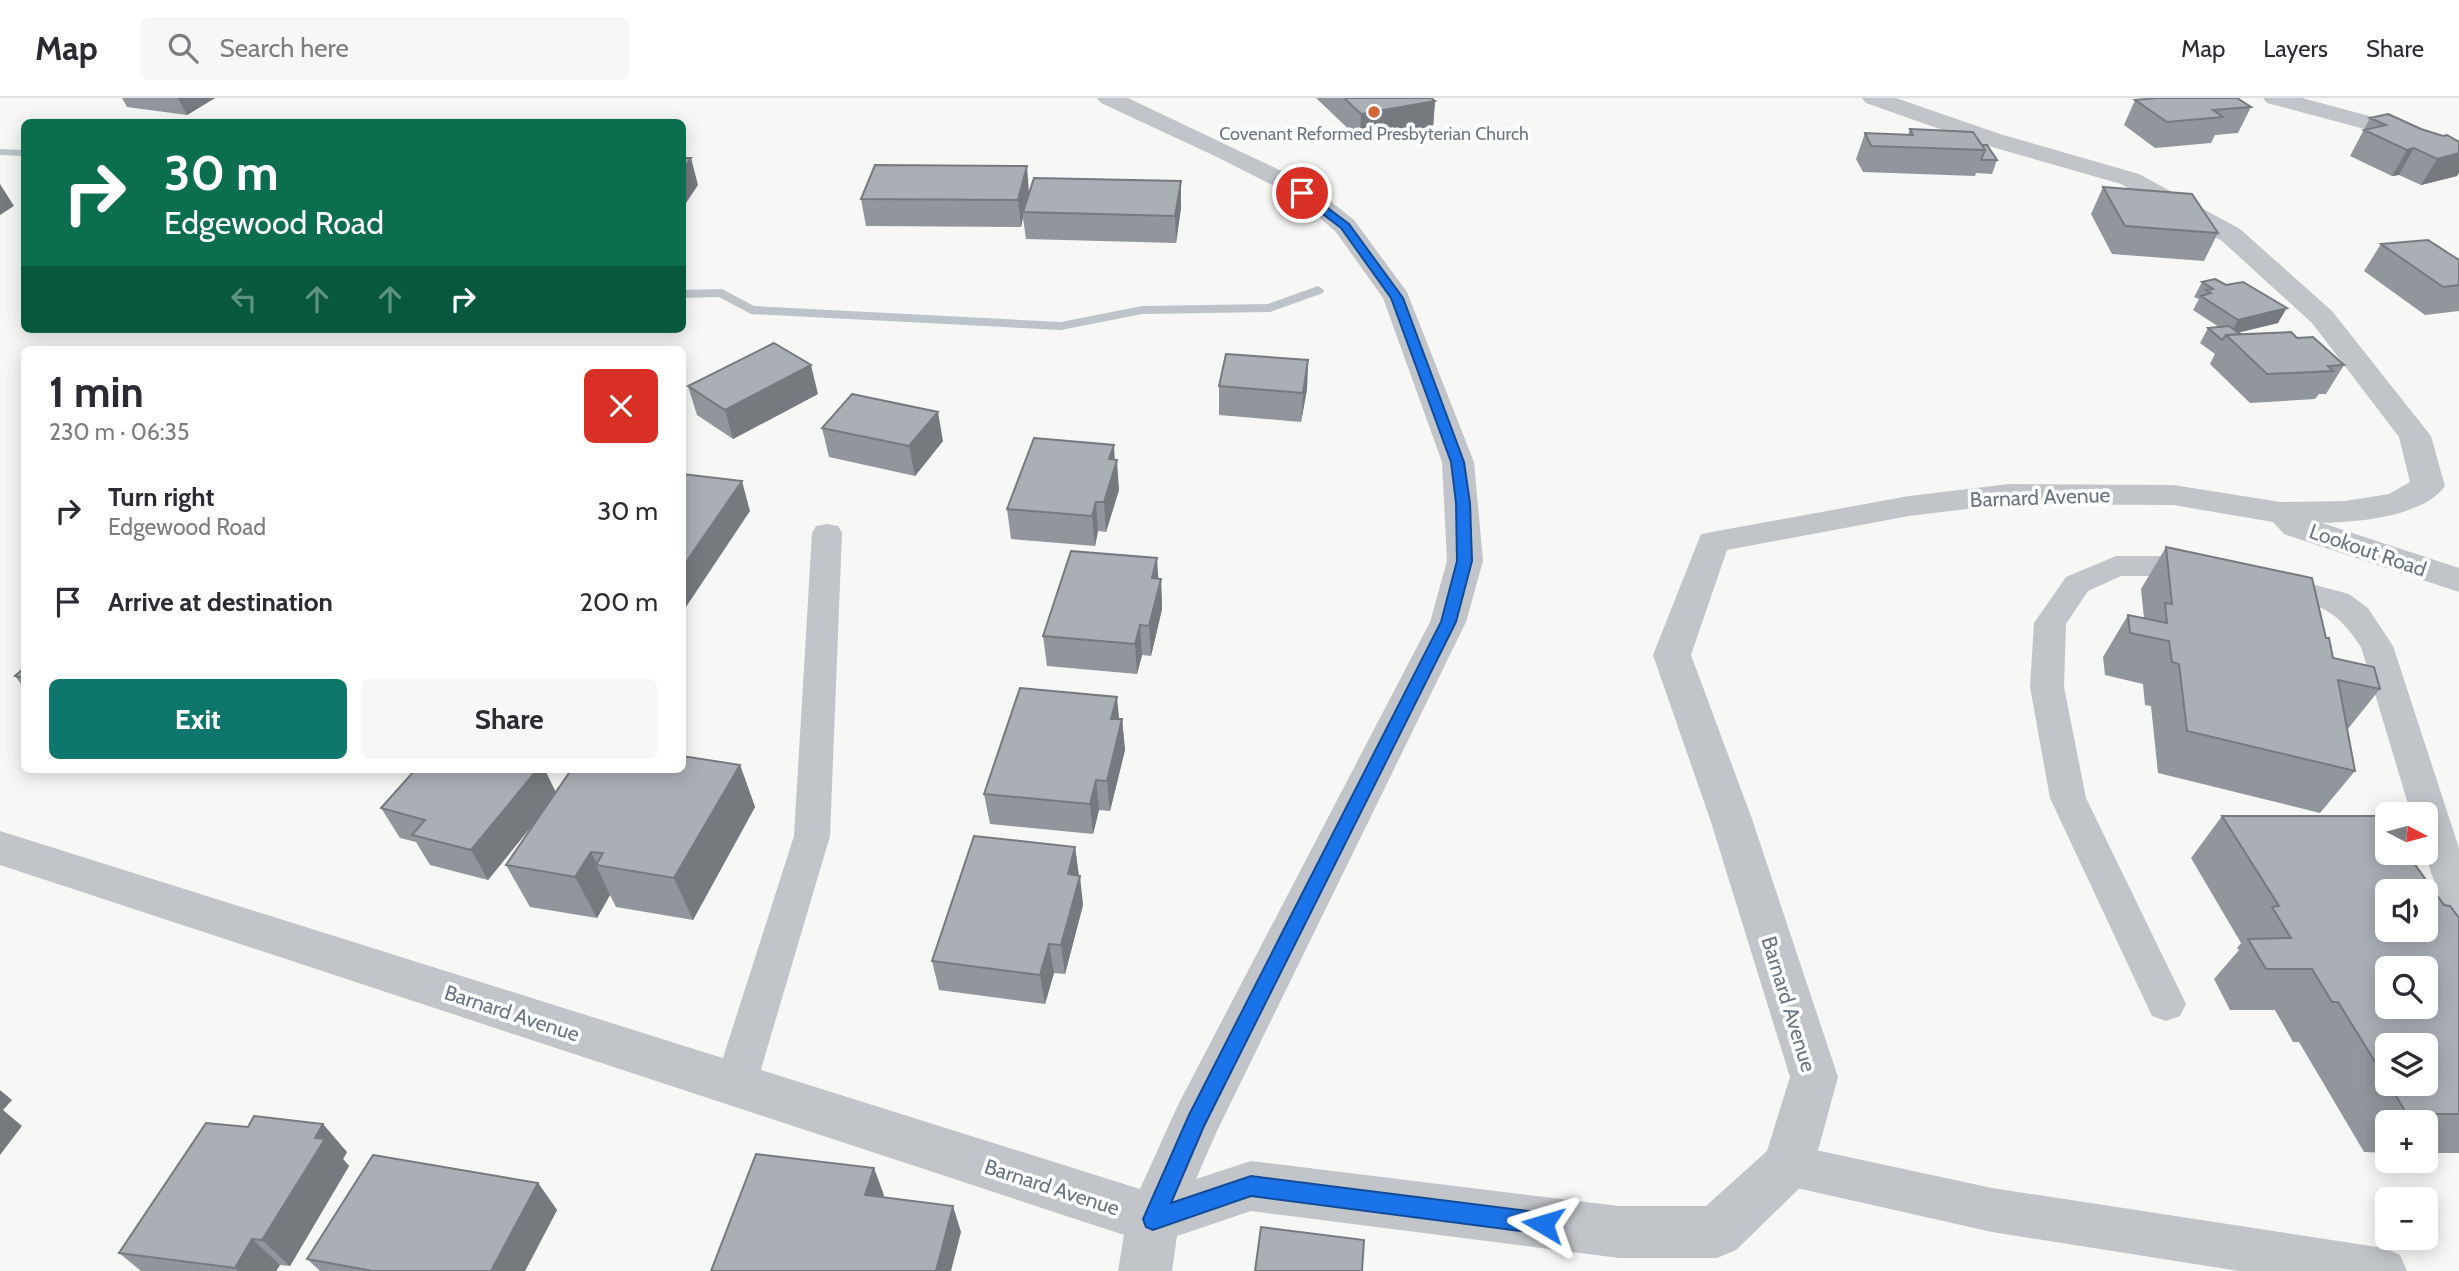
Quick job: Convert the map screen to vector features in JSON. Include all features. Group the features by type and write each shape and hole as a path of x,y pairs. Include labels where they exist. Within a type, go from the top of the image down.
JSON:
{"street":[{"path":"1109,98 1283,181 1320,205 1345,226 1397,298 1458,462 1465,561 1448,622 1196,1121 1153,1219 1145,1271"},
{"name":"Barnard Avenue","path":"1788,1166 1814,1077 1731,819 1672,655 1713,542 1909,506 2009,494 2173,495 2281,513 2345,512 2398,503 2428,486 2415,436 2322,317 2231,234 2130,179 1991,139 1874,98"},
{"path":"2275,98 2391,128 2459,155"},
{"name":"Lookout Road","path":"2281,513 2296,526 2459,580"},
{"name":"Barnard Avenue","path":"0,848 1153,1219"},
{"path":"1153,1219 1251,1186 1619,1232 1717,1232 1788,1166"}],"lane":[{"path":"735,1086 812,836 827,533"},
{"path":"2166,1004 2068,798 2047,687 2050,623 2077,584 2116,566 2185,566 2242,577 2312,592 2338,601 2357,616 2377,646 2414,770 2459,902"},
{"path":"1788,1166 1992,1210 2384,1271"}],"building":[{"path":"1344,98 1431,98 1435,101 1361,114"},
{"path":"2237,98 2251,107 2213,110 2223,117 2167,122 2135,100"},
{"path":"2388,114 2421,129 2447,135 2459,142 2459,153 2437,159 2414,148 2407,150 2364,130 2386,125 2370,118"},
{"path":"1910,129 1973,132 1985,150 1871,146 1865,133 1913,135"},
{"path":"1982,145 1987,145 1997,160 1981,160 1985,150"},
{"path":"875,165 1027,166 1018,200 861,199"},
{"path":"1034,178 1181,181 1175,216 1023,212"},
{"path":"2103,187 2192,194 2218,233 2125,226"},
{"path":"2428,240 2459,260 2459,285 2443,287 2381,244"},
{"path":"2215,279 2226,285 2243,282 2287,308 2238,320 2201,296 2211,293 2206,290 2213,289 2202,282"},
{"path":"2229,326 2240,334 2226,335 2222,340 2208,328"},
{"path":"2291,332 2297,338 2313,337 2344,365 2328,366 2333,371 2267,374 2226,335"},
{"path":"774,343 811,365 725,410 688,386"},
{"path":"1226,354 1308,360 1303,393 1219,386"},
{"path":"852,394 938,412 909,446 822,428"},
{"path":"1034,438 1114,445 1109,459 1117,460 1104,502 1096,502 1092,516 1007,509"},
{"path":"686,474 742,481 686,562"},
{"path":"2166,547 2312,578 2333,658 2374,667 2380,689 2338,680 2355,771 2187,731 2179,664 2172,662 2169,641 2130,633 2128,615 2167,623 2165,603 2172,604"},
{"path":"1071,551 1157,558 1152,578 1161,579 1149,626 1140,625 1135,644 1043,636"},
{"path":"1020,688 1117,697 1111,719 1122,719 1107,781 1096,780 1090,804 984,794"},
{"path":"686,757 740,765 674,878 596,865 603,853 591,852 575,877 506,865 569,773 686,773"},
{"path":"412,773 535,773 471,850 412,835 425,820 381,808"},
{"path":"2222,816 2375,816 2375,865 2415,865 2425,879 2375,879 2375,942 2438,942 2438,897 2459,918 2459,1114 2438,1114 2438,1110 2405,1110 2396,1096 2438,1096 2438,1033 2375,1033 2375,1062 2338,1002 2332,1002 2312,969 2266,969 2248,939 2291,938 2272,907 2279,906"},
{"path":"974,836 1075,847 1068,874 1080,876 1061,945 1049,944 1040,975 932,961"},
{"path":"254,1116 323,1124 315,1138 325,1139 262,1240 252,1239 235,1268 119,1253 206,1123 248,1127"},
{"path":"756,1154 874,1168 865,1195 953,1206 936,1271 711,1271"},
{"path":"373,1155 538,1183 491,1271 373,1271 307,1259"},
{"path":"1261,1227 1364,1240 1362,1271 1255,1271"}],"waterway":[{"path":"0,152 21,153"},
{"path":"686,294 722,293 751,310 1061,326 1142,310 1270,308 1318,290"}],"place":[{"name":"Covenant Reformed Presbyterian Church","path":"1374,112"}],"route":[{"path":"1302,193 1345,226 1397,298 1458,462 1465,561 1448,622 1196,1121 1153,1219 1251,1186 1543,1224"}]}
